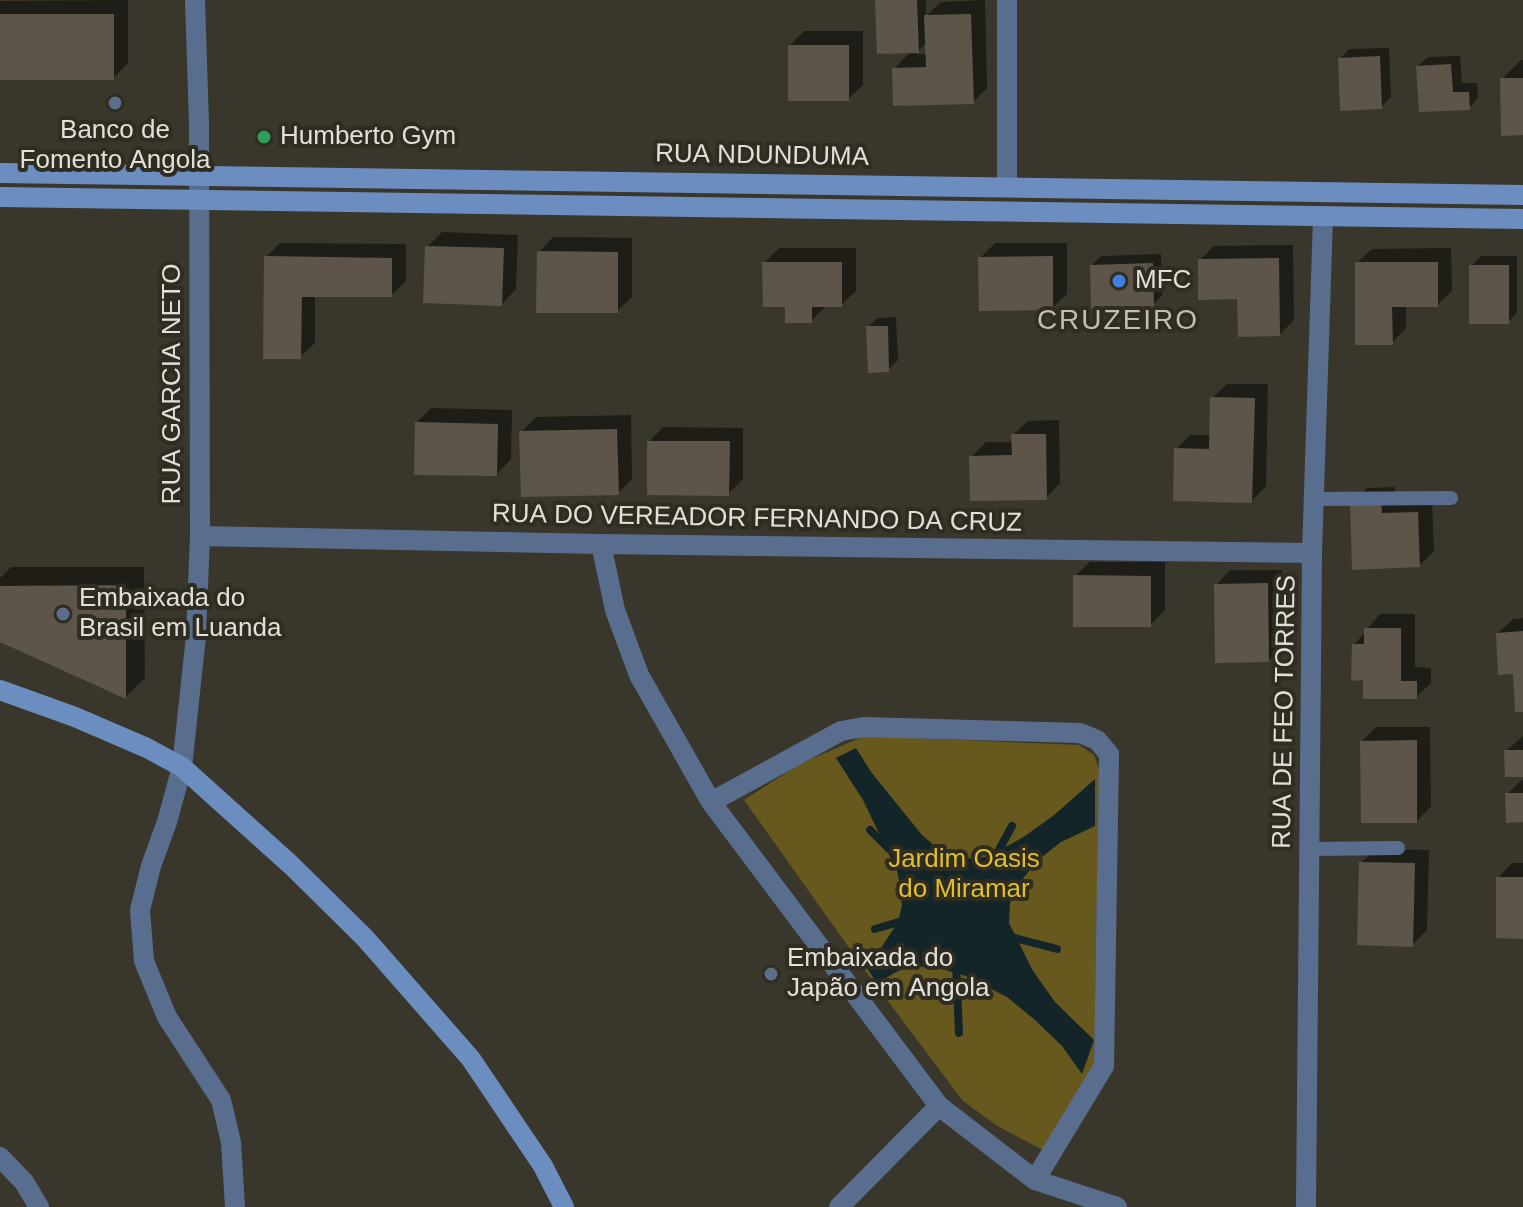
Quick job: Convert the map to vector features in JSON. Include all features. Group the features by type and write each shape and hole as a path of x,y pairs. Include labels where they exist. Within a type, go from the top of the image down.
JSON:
{"main road":[{"name":"RUA NDUNDUMA","path":"0,173 1007,185 1523,195"},
{"name":"RUA NDUNDUMA","path":"0,197 1523,219"},
{"path":"0,690 75,717 182,767 291,865 365,938 471,1059 543,1166 564,1207"}],"street":[{"name":"RUA GARCIA NETO","path":"195,0 200,536 196,636 182,767 140,910 144,961 167,1017 221,1100 231,1142 235,1207"},
{"path":"1007,0 1007,185"},
{"name":"RUA DE FEO TORRES","path":"1306,1207 1312,553 1323,217"},
{"name":"RUA DO VEREADOR FERNANDO DA CRUZ","path":"200,536 1312,553"},
{"path":"601,544 615,610 639,675 711,802 939,1106 1035,1180 1117,1207"},
{"path":"711,802 841,731 864,727 1080,733 1097,740 1109,754 1104,1066 1035,1180"},
{"path":"839,1207 939,1106"},
{"path":"0,1157 24,1182 39,1207"}],"lane":[{"path":"1314,499 1451,498"},
{"path":"1309,849 1398,848"}],"green space":[{"name":"Jardim Oasis do Miramar","path":"864,736 1079,745 1094,755 1099,769 1094,1079 1043,1150 999,1127 963,1101 744,800 800,764"}],"shaded area":[{"path":"856,748 871,772 922,835 936,847 964,859 987,857 1022,838 1095,779 1095,826 1061,842 1038,860 1016,887 1010,903 1009,923 1033,971 1055,1002 1094,1040 1082,1074 1062,1046 1035,1020 1007,997 966,976 916,966 898,971 877,983 865,965 898,922 902,905 897,871 863,800 836,758"}],"building":[{"path":"875,0 917,0 919,53 877,54"},
{"path":"0,14 114,14 114,80 0,80"},
{"path":"971,14 974,104 893,106 892,68 926,67 924,15"},
{"path":"788,45 849,45 849,101 788,101"},
{"path":"1380,56 1382,109 1340,111 1338,58"},
{"path":"1451,64 1453,92 1469,92 1470,110 1419,112 1416,66"},
{"path":"1500,78 1523,78 1523,135 1501,136"},
{"path":"425,246 504,248 502,306 423,303"},
{"path":"537,251 618,252 618,313 536,313"},
{"path":"264,256 392,258 392,297 302,297 301,359 263,359"},
{"path":"1053,256 1053,310 979,311 978,257"},
{"path":"1279,258 1280,336 1238,337 1237,299 1198,300 1198,259"},
{"path":"762,262 842,262 842,307 812,307 812,323 785,323 785,307 763,307"},
{"path":"1355,262 1438,262 1438,307 1392,307 1393,345 1355,345"},
{"path":"1153,263 1154,307 1091,308 1090,265"},
{"path":"1469,265 1509,265 1509,324 1469,324"},
{"path":"866,326 888,326 889,372 868,373"},
{"path":"1210,397 1255,398 1252,503 1173,501 1174,448 1209,449"},
{"path":"415,422 498,424 497,476 414,475"},
{"path":"617,429 619,495 521,497 519,431"},
{"path":"1011,434 1046,434 1047,500 970,501 969,456 1012,455"},
{"path":"647,441 730,441 729,496 647,495"},
{"path":"1381,501 1382,513 1418,512 1420,567 1352,570 1350,502"},
{"path":"1073,575 1151,576 1151,627 1073,627"},
{"path":"1268,583 1269,662 1215,663 1214,584"},
{"name":"Embaixada do Brasil em Luanda","path":"126,585 126,699 0,642 0,586"},
{"path":"1364,628 1401,628 1401,681 1417,681 1417,699 1363,699 1363,680 1351,681 1352,644 1364,644"},
{"path":"1523,631 1523,712 1515,712 1513,674 1498,675 1496,633"},
{"path":"1417,740 1417,823 1361,823 1360,741"},
{"path":"1504,750 1523,750 1523,777 1505,777"},
{"path":"1505,793 1523,793 1523,822 1506,823"},
{"path":"1359,862 1415,863 1413,947 1357,945"},
{"path":"1496,877 1523,877 1523,939 1496,938"}],"waterway":[{"path":"993,861 1012,826"},
{"path":"870,830 889,849"},
{"path":"875,929 909,919"},
{"path":"1007,936 1057,949"},
{"path":"956,962 959,1033"}],"place":[{"name":"Banco de Fomento Angola","path":"115,103"},
{"name":"Humberto Gym","path":"264,137"},
{"name":"MFC","path":"1119,281"},
{"name":"Embaixada do Brasil em Luanda","path":"63,614"},
{"name":"Embaixada do Japão em Angola","path":"771,974"}],"district":[{"name":"CRUZEIRO","path":"1118,321"}]}
